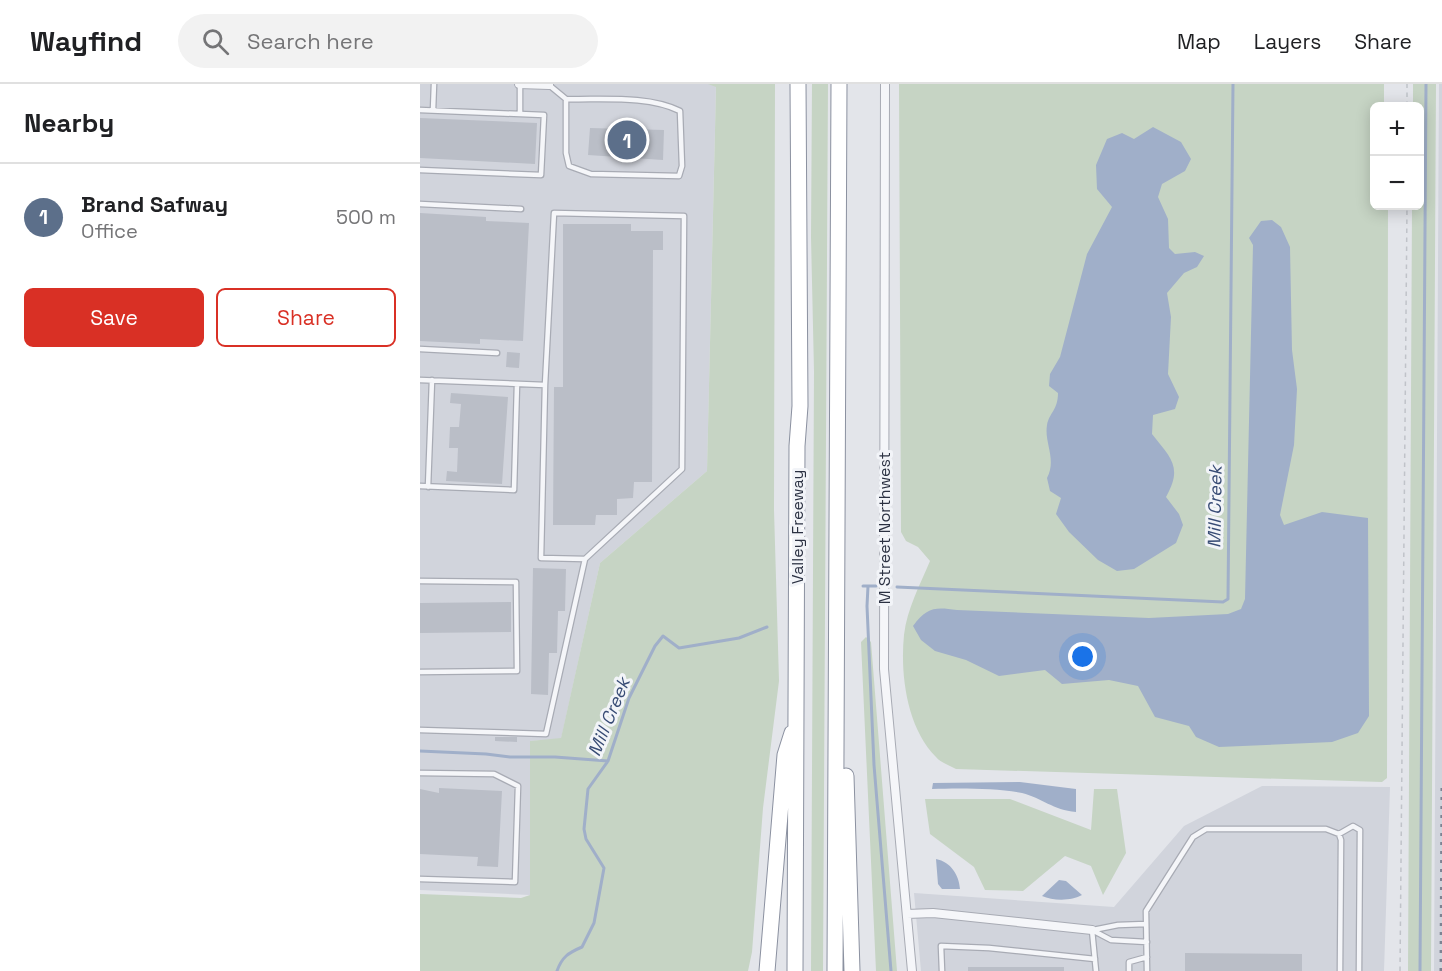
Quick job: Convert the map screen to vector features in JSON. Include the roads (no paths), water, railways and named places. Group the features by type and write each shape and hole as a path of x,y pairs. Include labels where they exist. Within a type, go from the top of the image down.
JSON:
{"highway":[{"name":"Valley Freeway","path":"795,971 797,446 800,406 798,84"},
{"path":"835,971 839,84"},
{"path":"838,520 852,971"},
{"path":"767,971 785,755 796,718"}],"street":[{"path":"519,84 549,85"},
{"name":"M Street Northwest","path":"885,84 884,669 912,971"},
{"path":"907,914 933,913 1092,930"}],"lane":[{"path":"433,110 434,84"},
{"path":"519,84 519,114"},
{"path":"549,85 566,99 650,102 671,106 680,111 682,166 679,176 591,174 569,166 566,153 566,99"},
{"path":"420,110 544,115 541,175 420,170"},
{"path":"420,204 521,209"},
{"path":"420,730 546,734 585,559 682,469 684,216 554,213 545,385 541,558 585,559"},
{"path":"420,349 497,353"},
{"path":"420,380 545,385"},
{"path":"429,487 432,380"},
{"path":"420,486 514,490 517,384"},
{"path":"420,581 516,582 517,671 420,672"},
{"path":"420,773 494,774 518,786 515,882 420,879"},
{"path":"1339,834 1353,826 1360,830 1359,971"},
{"path":"1147,971 1146,910 1192,837 1206,829 1326,829 1339,834"},
{"path":"1339,834 1341,840 1340,971"},
{"path":"1092,930 1118,925 1146,924"},
{"path":"1092,930 1111,940 1146,942"},
{"path":"1092,930 1096,971"},
{"path":"942,971 941,946 989,948 1095,959"},
{"path":"1129,971 1129,962 1147,957"}],"water":[{"path":"1153,127 1181,142 1191,159 1185,171 1162,184 1158,197 1168,219 1169,248 1175,254 1195,252 1204,256 1197,267 1184,273 1167,293 1171,317 1168,374 1179,397 1175,409 1153,415 1152,434 1169,457 1174,470 1174,478 1166,497 1179,514 1183,525 1176,543 1134,569 1117,571 1098,560 1069,532 1056,514 1061,498 1050,491 1047,478 1051,458 1047,425 1057,403 1058,393 1049,386 1050,374 1060,357 1087,254 1112,207 1097,189 1096,165 1107,139 1122,133 1134,139"},
{"path":"1272,220 1281,227 1290,247 1292,350 1297,389 1294,445 1280,515 1284,525 1322,512 1368,518 1369,716 1358,733 1332,742 1219,747 1196,737 1189,726 1155,717 1138,686 1109,680 1062,684 1045,670 999,676 966,660 935,651 921,640 913,626 927,612 937,609 1149,618 1228,614 1241,609 1245,599 1253,245 1249,238 1261,221"},
{"path":"1020,782 1076,789 1076,812 1061,809 1029,795 1012,791 932,789 933,783"},
{"path":"936,859 950,866 958,879 960,889 942,889 938,884"},
{"path":"1059,880 1066,881 1082,895 1062,900 1042,896"}],"waterway":[{"name":"Mill Creek","path":"897,587 1223,602 1228,599 1233,84"},
{"path":"1420,971 1426,84"},
{"name":"Mill Creek","path":"863,586 876,586"},
{"path":"868,586 874,765 891,971"},
{"name":"Mill Creek","path":"557,971 566,956 582,947 594,923 604,868 586,839 584,829 588,789 608,761 629,698 655,646 663,636 679,648 739,638 767,627"},
{"path":"420,751 608,761"}],"railway":[{"path":"1441,971 1442,785"}],"place":[{"name":"Brand Safway","path":"627,140"}]}
